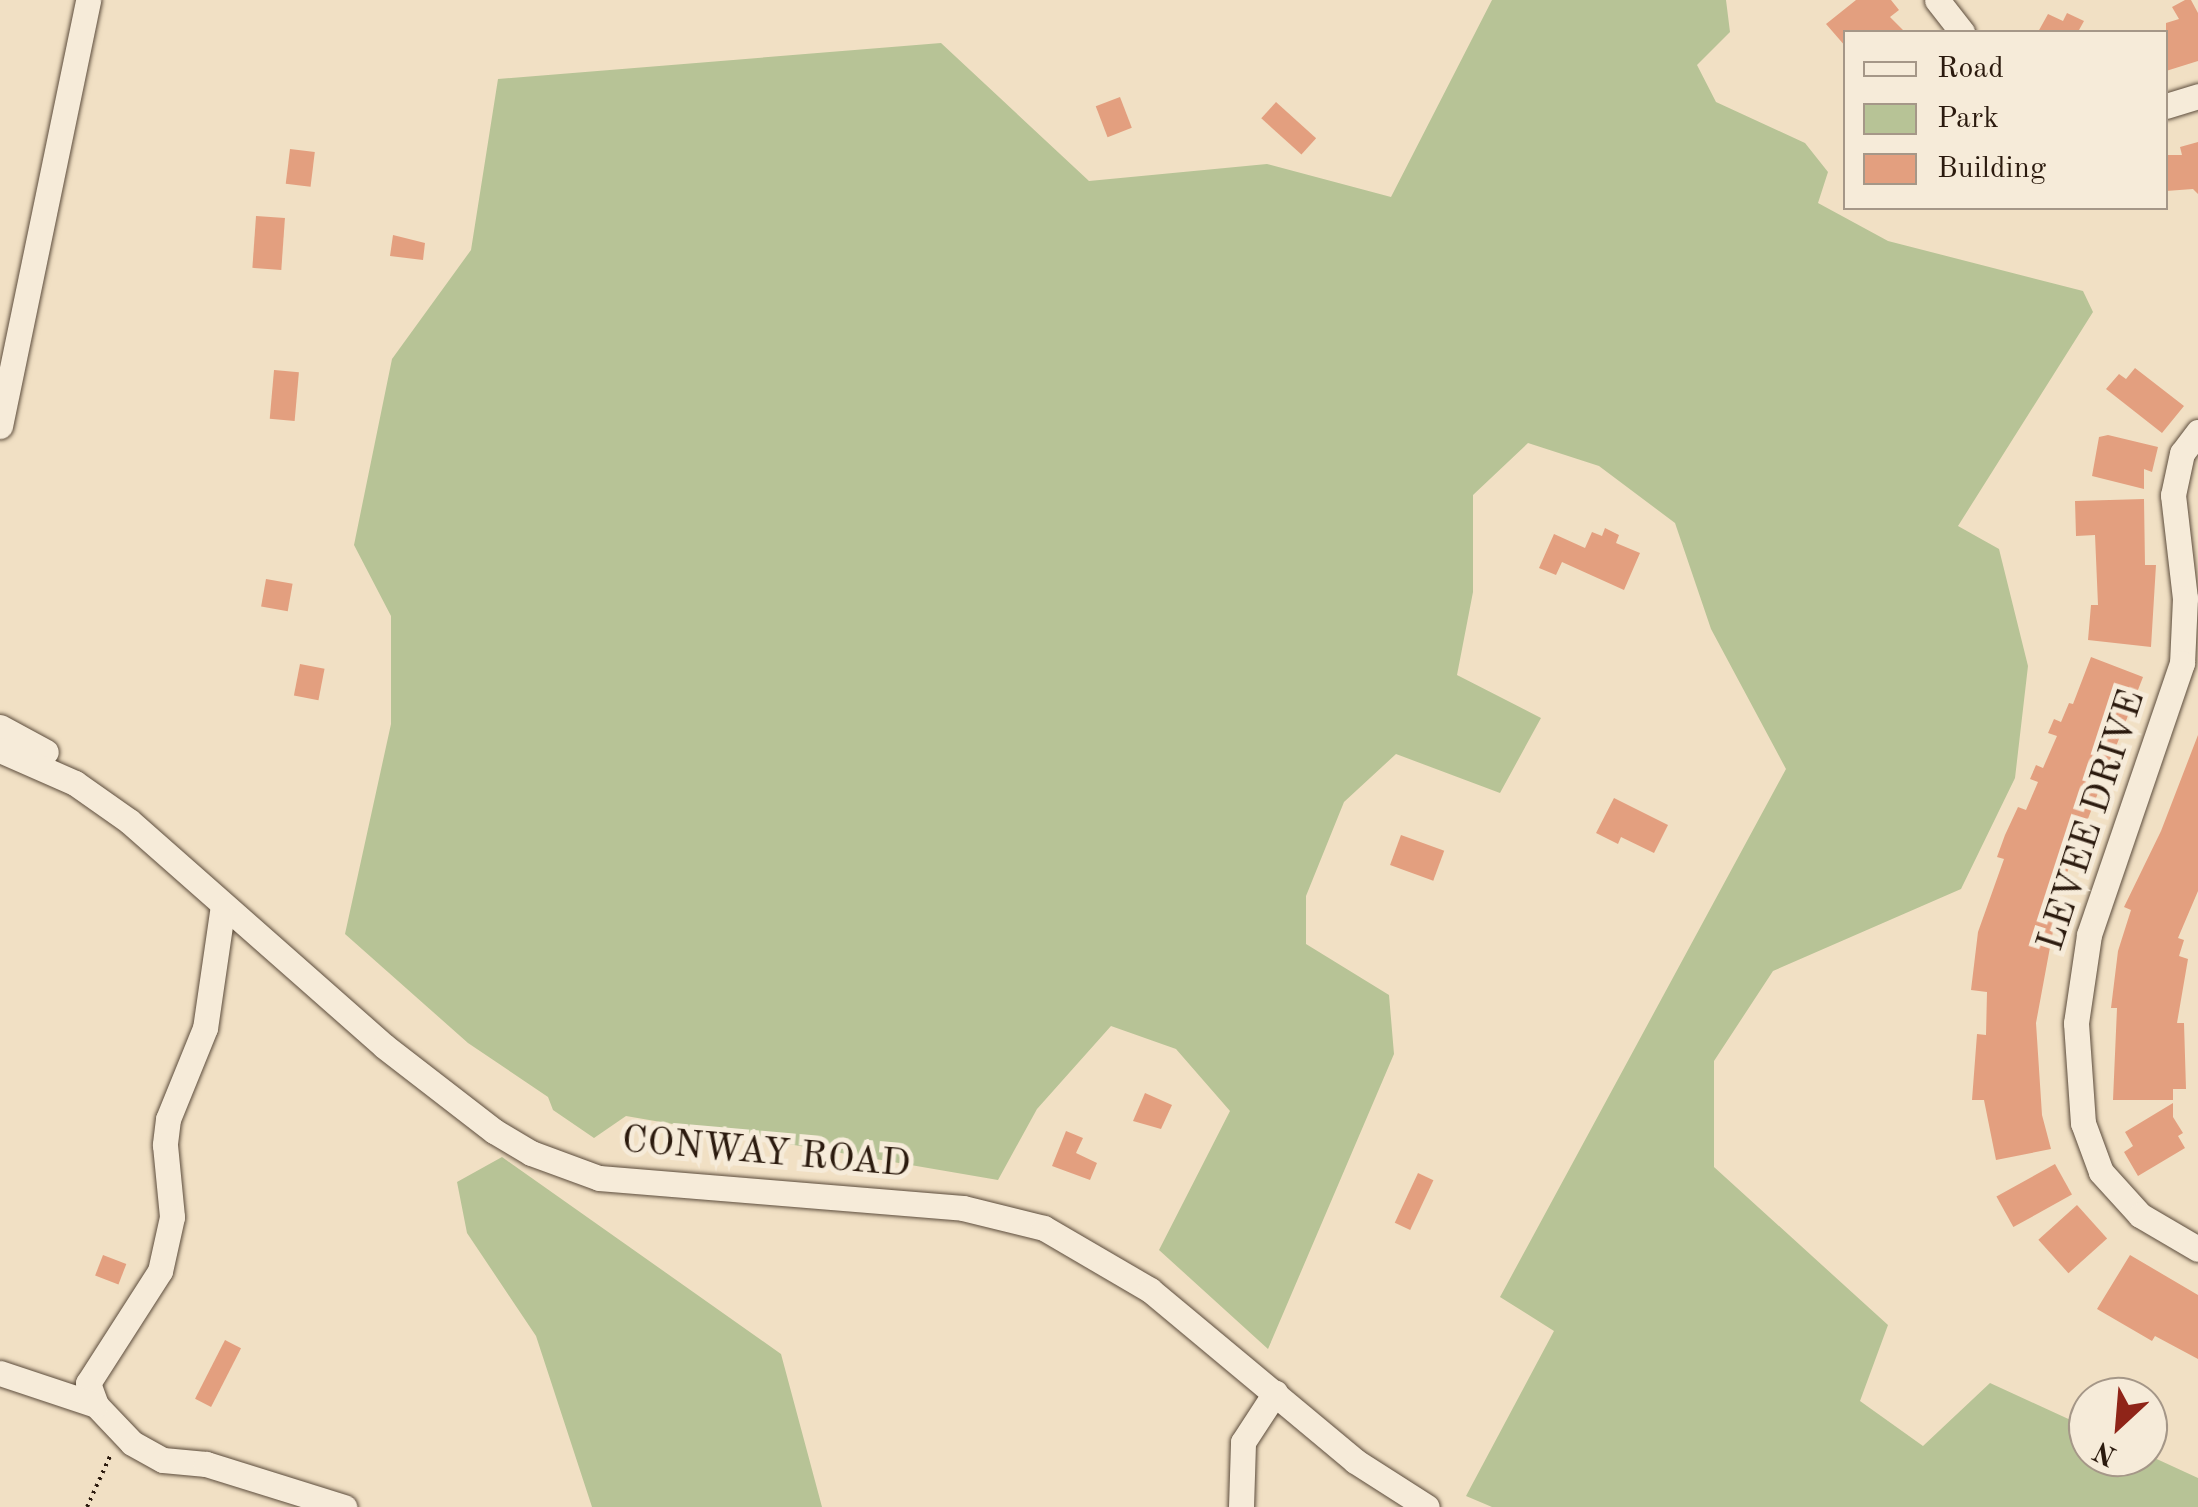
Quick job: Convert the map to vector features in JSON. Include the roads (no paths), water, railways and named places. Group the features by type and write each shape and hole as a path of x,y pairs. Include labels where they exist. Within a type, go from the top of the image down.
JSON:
{"street":[{"path":"0,426 88,0"},
{"path":"1937,0 1960,30"},
{"path":"2168,105 2198,96"},
{"name":"LEVEE DRIVE","path":"2198,432 2182,453 2173,496 2186,598 2182,664 2088,935 2076,1023 2083,1123 2101,1172 2140,1215 2198,1250"},
{"name":"CONWAY ROAD","path":"0,727 81,770 129,820 384,1046 494,1132 531,1153 599,1178 1005,1216 1044,1228 1112,1265 1218,1344 1355,1461 1427,1507"},
{"name":"CONWAY ROAD","path":"0,750 75,783 129,820"},
{"path":"223,905 205,1028 168,1119 165,1146 172,1217 160,1271 88,1383 96,1405 121,1432 163,1460 206,1464 344,1507"},
{"path":"0,1374 96,1405"},
{"path":"1241,1507 1243,1442 1274,1393"}]}
